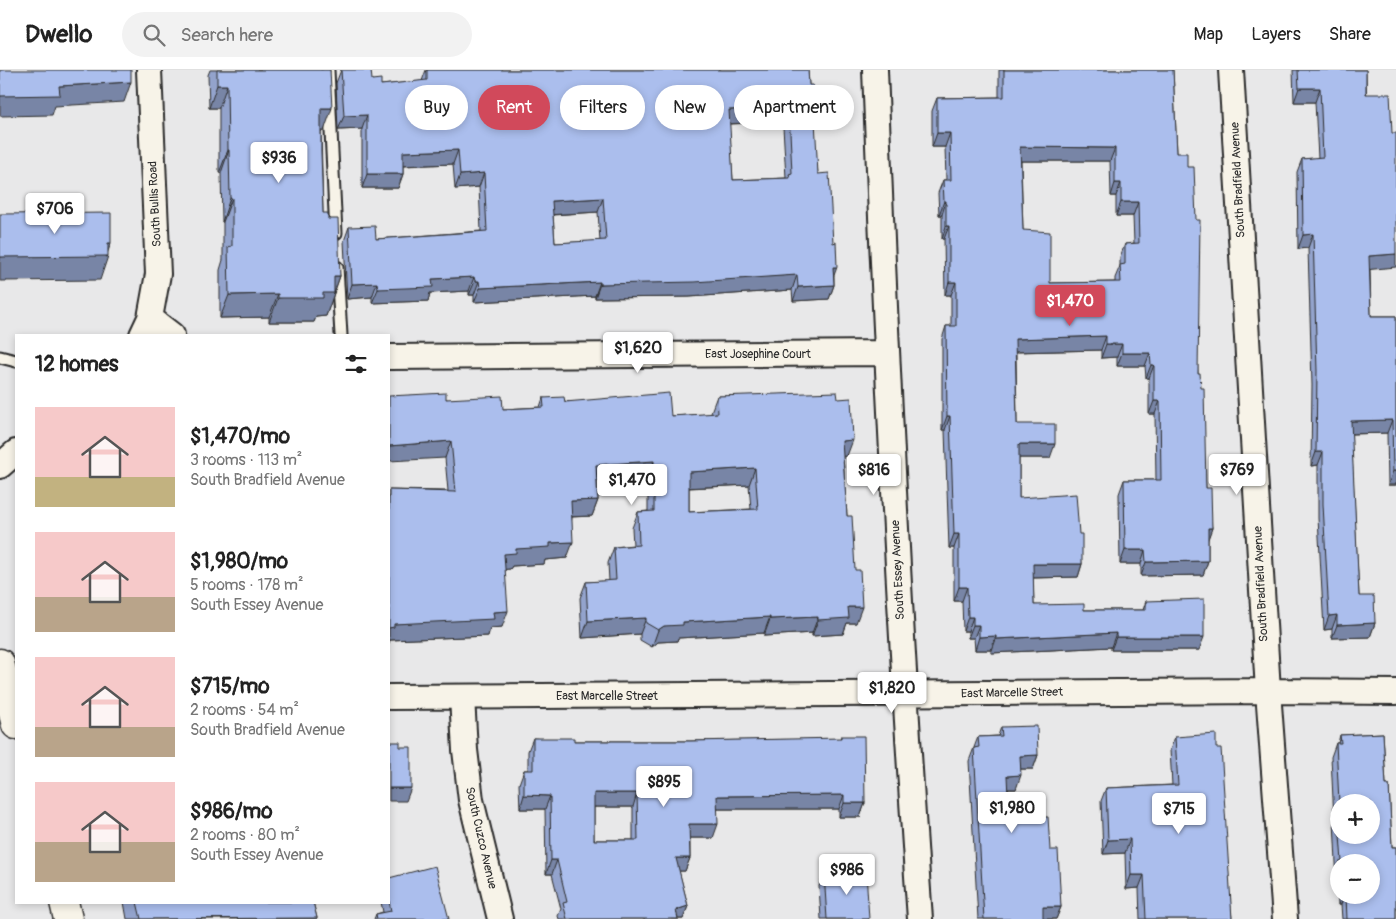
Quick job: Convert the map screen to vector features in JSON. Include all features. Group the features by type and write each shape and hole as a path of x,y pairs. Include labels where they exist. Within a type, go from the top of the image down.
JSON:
{"main road":[{"path":"0,663 14,710"},
{"path":"64,904 68,919"}],"street":[{"name":"South Bullis Road","path":"146,326 158,274 149,70"},
{"name":"South Essey Avenue","path":"875,70 886,353 904,694 920,919"},
{"name":"South Bradfield Avenue","path":"1231,70 1268,691 1284,919"},
{"path":"146,326 169,334"},
{"name":"East Josephine Court","path":"390,357 886,353"},
{"path":"0,466 15,453"},
{"name":"East Marcelle Street","path":"390,697 1268,691 1396,692"},
{"name":"South Cuzco Avenue","path":"462,697 465,750 471,800 500,919"}],"lane":[{"path":"328,70 341,334"},
{"path":"0,357 15,361"}],"building":[{"path":"0,70 131,70 131,82 59,86 60,95 0,96"},
{"path":"217,70 330,70 332,108 321,108 321,151 323,213 328,213 328,219 338,219 340,276 334,276 334,293 323,293 323,298 278,298 278,294 229,295 228,247 232,246 232,198 230,198 227,85 217,85"},
{"path":"341,70 371,70 372,80 381,79 381,85 427,80 427,70 808,70 809,85 734,85 734,110 729,110 733,180 790,178 789,174 792,173 790,130 816,130 818,174 829,173 833,243 836,242 837,267 833,267 834,285 798,287 797,275 694,282 600,284 600,282 480,288 479,281 475,281 474,277 432,279 433,287 378,289 377,283 352,284 349,227 375,226 376,239 487,231 484,173 460,175 458,150 403,152 403,174 367,174 367,115 344,116","holes":["603,198 606,240 555,243 552,201"]},
{"path":"1004,70 1173,70 1177,153 1187,153 1187,167 1194,167 1196,220 1200,220 1198,373 1200,373 1201,388 1204,388 1206,488 1211,488 1212,528 1208,528 1208,561 1146,562 1145,550 1125,550 1124,480 1161,480 1160,401 1154,401 1154,365 1151,365 1150,353 1122,353 1122,344 1106,344 1106,336 1015,339 1017,424 1055,424 1055,444 1019,444 1019,498 1076,494 1079,534 1082,534 1082,564 1033,564 1034,605 1084,604 1084,610 1146,610 1146,601 1204,599 1204,637 1116,637 1116,633 996,639 996,636 979,637 979,625 973,625 973,617 968,617 967,587 959,587 959,534 954,534 950,416 947,416 946,326 956,326 956,282 949,282 949,226 946,226 946,201 944,201 943,180 951,180 950,133 937,133 937,98 1004,97","holes":["1020,147 1115,148 1115,183 1121,183 1121,202 1138,202 1139,243 1125,244 1125,264 1120,265 1121,282 1050,283 1050,232 1023,230"]},
{"path":"1298,70 1366,70 1366,94 1390,94 1392,133 1396,133 1396,254 1369,256 1371,316 1396,316 1396,471 1393,471 1392,420 1351,421 1359,596 1374,596 1375,623 1337,625 1337,615 1329,616 1323,504 1323,452 1316,452 1317,371 1313,234 1303,235 1302,159 1323,157 1320,88 1299,88"},
{"path":"111,213 111,243 108,243 108,256 0,257 0,214"},
{"path":"837,392 838,399 851,398 853,440 842,441 847,516 852,516 855,570 860,570 862,607 848,607 849,618 818,620 818,617 770,619 770,617 683,622 683,625 664,626 658,630 646,623 646,618 588,621 586,582 616,580 614,547 639,545 638,512 654,511 654,461 596,465 598,500 571,501 573,542 550,543 550,547 516,549 516,553 504,554 508,611 493,612 494,619 394,624 394,627 390,628 390,490 456,492 451,441 390,446 390,396 446,393 446,399 502,396 503,409 544,407 543,398 564,397 565,402 669,393 671,416 718,413 717,396","holes":["755,468 758,509 689,512 689,472"]},
{"path":"1037,726 1038,755 1020,756 1021,775 1007,776 1009,817 1048,817 1050,850 1058,850 1061,907 1043,907 1043,919 984,919 974,748 979,747 978,737 1002,736 1001,727"},
{"path":"1383,733 1386,785 1389,785 1392,847 1396,847 1396,919 1347,919 1346,904 1380,904 1380,854 1341,854 1341,844 1380,844 1380,794 1339,794 1336,743 1341,743 1340,735"},
{"path":"1216,734 1216,748 1221,748 1232,919 1146,919 1144,875 1131,875 1130,839 1108,840 1106,788 1178,785 1175,737"},
{"path":"841,736 864,736 865,803 844,803 844,795 717,796 718,824 689,824 690,858 676,858 688,906 676,910 678,919 567,919 563,903 567,902 557,860 551,860 550,796 524,795 524,770 533,770 533,738 574,738 574,741 690,741 841,738","holes":["594,793 637,793 638,840 594,840"]},
{"path":"390,742 400,742 400,747 411,747 411,788 390,788"},
{"path":"435,866 449,919 377,919 376,914 391,911 390,878"},
{"path":"866,872 869,919 827,919 824,873"},
{"path":"137,904 314,904 317,918 141,919"}]}
